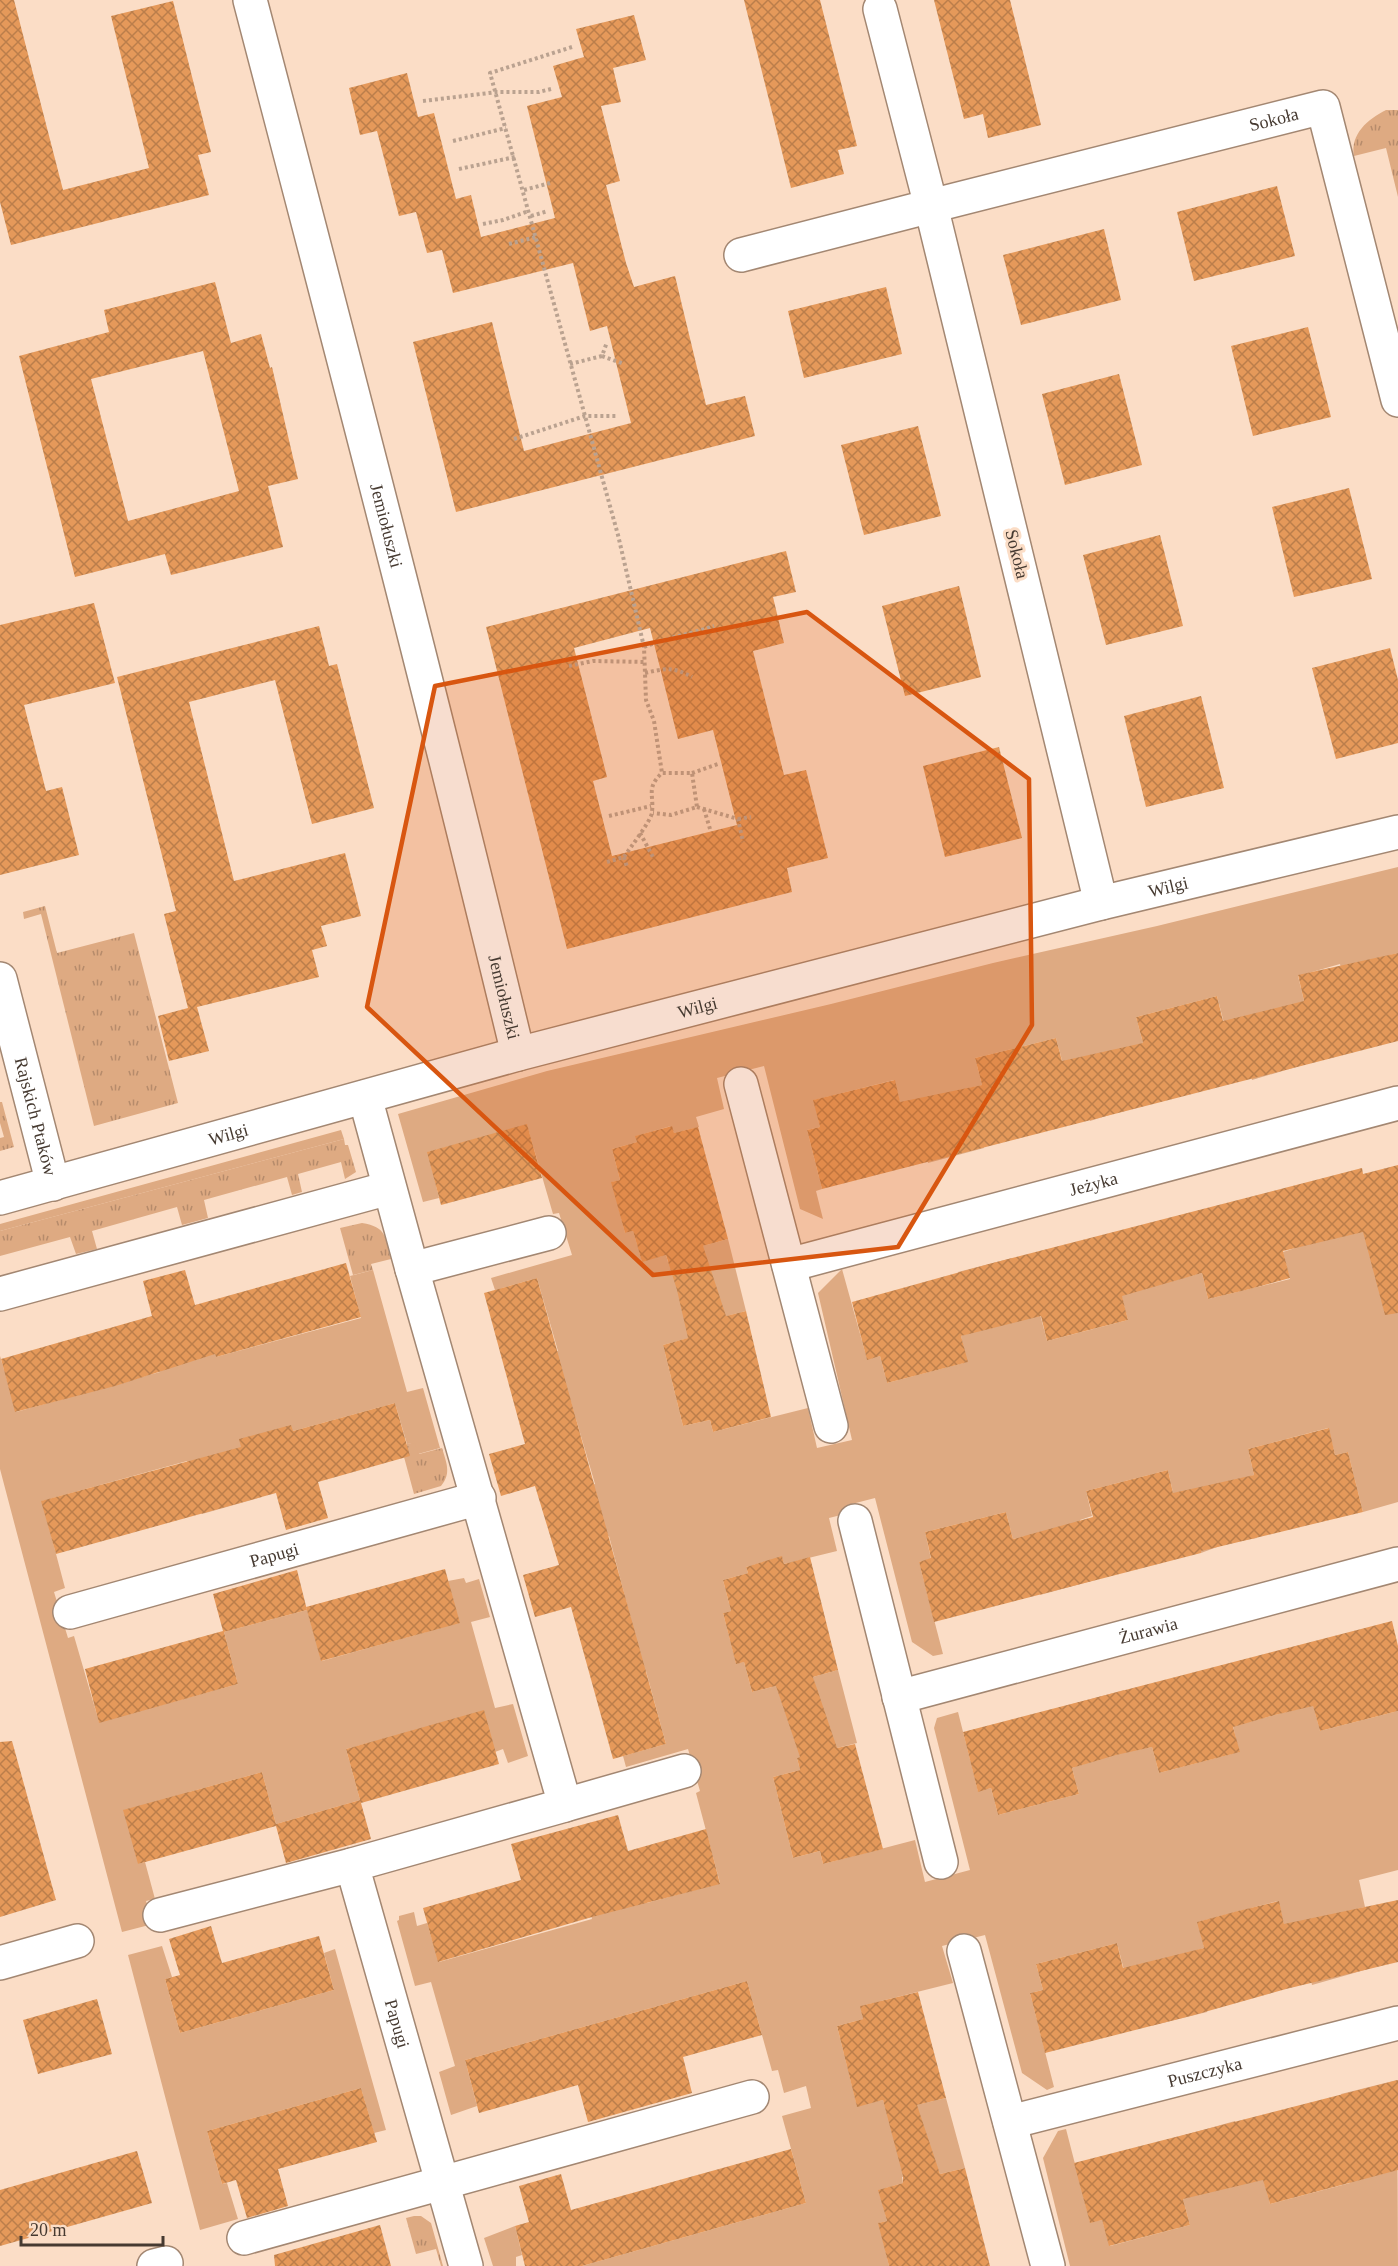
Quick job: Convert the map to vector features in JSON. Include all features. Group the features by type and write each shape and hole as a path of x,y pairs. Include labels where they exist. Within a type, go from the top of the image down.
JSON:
{"street":[{"name":"Jemiołuszki","path":"250,0 364,432 400,581 456,794 518,1054"},
{"name":"Sokoła","path":"880,9 931,206 1101,903"},
{"name":"Sokoła","path":"741,255 1323,107 1398,400"},
{"name":"Wilgi","path":"0,1198 518,1054 1101,903 1398,832"},
{"name":"Rajskich Ptaków","path":"0,979 53,1184"},
{"path":"741,1084 831,1426"},
{"path":"365,1097 565,1805"},
{"name":"Jeżyka","path":"789,1265 1398,1103"},
{"path":"0,1294 389,1188"},
{"path":"412,1269 549,1233"},
{"name":"Papugi","path":"70,1612 479,1498"},
{"path":"855,1521 941,1862"},
{"name":"Żurawia","path":"899,1697 1398,1564"},
{"path":"160,1916 352,1865 684,1771"},
{"name":"Papugi","path":"352,1865 466,2266"},
{"path":"0,1963 76,1941"},
{"path":"964,1950 1048,2266"},
{"name":"Puszczyka","path":"1010,2122 1398,2023"},
{"path":"244,2238 752,2097"}],"path":[{"path":"572,47 490,73 618,535 644,647 646,700 654,721 663,773"},
{"path":"423,101 496,93 539,92 551,89"},
{"path":"453,141 506,128"},
{"path":"459,169 514,157"},
{"path":"524,190 550,183"},
{"path":"483,224 530,213 548,212"},
{"path":"509,244 536,237"},
{"path":"602,356 607,342"},
{"path":"570,364 602,356 624,364"},
{"path":"514,439 585,416 616,416"},
{"path":"644,647 669,637 714,626"},
{"path":"569,666 593,661 645,662"},
{"path":"645,673 667,668 692,677"},
{"path":"608,862 624,857 653,813 652,784 663,773 692,773 718,764"},
{"path":"692,773 697,807"},
{"path":"609,816 651,806"},
{"path":"653,813 671,815 697,807 738,819 751,817"},
{"path":"704,808 710,829"},
{"path":"738,819 743,842"},
{"path":"640,833 653,857"},
{"path":"624,857 627,867"}],"highlighted area":[{"path":"807,612 1029,779 1032,1025 898,1247 653,1275 367,1007 435,686"}],"green space":[{"path":"1386,110 1398,110 1398,197 1386,148 1354,156 1355,141 1362,128"},
{"path":"1398,867 1398,953 1367,961 1342,972 1340,964 1298,976 1304,1001 1306,1064 1252,1080 1237,1020 1224,1023 1217,996 1136,1017 1143,1043 1119,1112 1090,1121 1075,1061 1063,1064 1056,1038 975,1058 982,1085 969,1088 984,1148 928,1163 913,1104 901,1107 894,1080 814,1100 820,1127 807,1130 822,1189 816,1191 823,1219 800,1209 764,1066 717,1078 724,1109 696,1117 699,1127 674,1133 671,1126 636,1136 637,1142 612,1149 620,1180 612,1182 625,1233 633,1231 642,1261 666,1255 668,1262 703,1246 728,1239 746,1311 687,1326 689,1338 663,1345 683,1426 710,1420 713,1432 808,1408 817,1448 852,1440 818,1293 842,1269 867,1359 880,1356 887,1383 967,1362 961,1336 973,1332 958,1272 1012,1258 1027,1317 1040,1314 1047,1341 1128,1320 1121,1294 1202,1273 1208,1299 1290,1279 1283,1252 1295,1248 1280,1189 1398,1250 1398,1502 1363,1512 1348,1452 1335,1455 1328,1428 1248,1449 1254,1475 1242,1479 1257,1538 1225,1544 1201,1553 1187,1494 1174,1497 1168,1470 1086,1491 1092,1516 1080,1520 1095,1580 1040,1595 1025,1536 1013,1539 1006,1512 925,1532 931,1559 919,1562 943,1654 933,1656 912,1642 875,1498 848,1505 849,1513 829,1518 837,1551 784,1564 782,1557 746,1567 748,1573 723,1580 731,1611 723,1613 736,1663 744,1662 752,1692 776,1686 815,1684 813,1677 838,1670 857,1743 797,1758 800,1770 773,1777 793,1858 820,1851 823,1864 915,1840 925,1882 970,1870 934,1728 937,1718 958,1712 978,1791 991,1788 998,1815 1079,1794 1072,1768 1084,1764 1069,1705 1124,1690 1139,1749 1152,1747 1159,1773 1239,1752 1233,1726 1313,1705 1320,1731 1398,1711 1398,1870 1359,1880 1365,1907 1353,1910 1368,1969 1312,1985 1298,1925 1285,1928 1278,1901 1198,1922 1204,1948 1191,1952 1207,2012 1151,2026 1136,1967 1124,1970 1117,1943 1036,1964 1043,1990 1030,1993 1054,2087 1047,2090 1022,2073 985,1935 942,1946 953,1983 861,2006 863,2019 837,2026 857,2106 883,2100 887,2112 946,2098 965,2168 940,2174 937,2167 902,2177 903,2183 879,2190 887,2221 879,2223 889,2266 582,2266 806,2203 782,2116 811,2108 806,2086 784,2093 778,2070 772,2071 747,1981 465,2060 477,2106 451,2115 439,2072 455,2066 431,1982 415,1986 397,1921 399,1916 414,1912 417,1926 427,1923 439,1962 592,1919 581,1875 632,1851 647,1903 720,1883 696,1793 700,1791 688,1749 626,1767 623,1756 666,1744 646,1671 603,1683 631,1619 609,1536 566,1548 553,1496 595,1484 571,1402 516,1363 558,1351 537,1278 495,1290 491,1278 572,1255 559,1213 553,1214 527,1125 428,1152 439,1198 423,1202 398,1114 547,1071"},
{"path":"45,906 57,953 134,933 178,1103 94,1126 41,914 24,919 23,912"},
{"path":"0,1102 2,1102 14,1147 0,1151 0,1138 4,1137 0,1123"},
{"path":"341,1130 344,1139 0,1231 0,1224"},
{"path":"344,1139 356,1172 345,1179 341,1162 298,1174 302,1192 292,1195 287,1177 204,1200 208,1218 182,1225 177,1207 92,1231 97,1249 76,1254 70,1237 0,1256 0,1231"},
{"path":"362,1223 381,1230 391,1259 371,1264 373,1270 353,1275 340,1228"},
{"path":"373,1270 407,1392 423,1388 440,1448 418,1454 415,1443 407,1444 395,1403 293,1431 254,1469 262,1497 202,1514 187,1461 42,1501 65,1588 54,1592 68,1638 74,1636 99,1722 238,1684 224,1632 307,1610 322,1661 426,1632 448,1581 464,1578 466,1583 479,1579 490,1617 471,1622 495,1708 513,1704 528,1756 508,1763 503,1749 495,1752 380,1740 346,1749 360,1800 276,1824 262,1772 189,1792 138,1864 145,1862 155,1899 146,1901 153,1924 122,1932 0,1469 0,1356 16,1412 160,1372 202,1306 216,1357 361,1318 350,1276"},
{"path":"416,1442 419,1454 442,1448 447,1472 441,1486 414,1494 404,1457 407,1444"},
{"path":"162,1946 172,1977 165,1979 180,2033 334,1990 324,1953 335,1949 386,2130 374,2133 361,2088 207,2131 222,2184 227,2183 238,2219 200,2230 128,1955"},
{"path":"1397,2080 1398,2266 1070,2266 1043,2158 1058,2131 1066,2129 1090,2222 1102,2220 1110,2246 1190,2225 1183,2199 1181,2136 1235,2121 1251,2181 1263,2178 1270,2204 1350,2183 1344,2157 1357,2153 1341,2094"},
{"path":"421,2216 431,2223 443,2266 441,2266 436,2249 416,2254 406,2218"},
{"path":"515,2226 522,2255 516,2257 516,2266 493,2266 484,2238"}],"building":[{"path":"0,0 14,0 63,190 149,168 111,16 173,1 211,152 198,155 209,195 11,245 0,202"},
{"path":"744,0 820,0 857,146 838,150 844,174 791,188"},
{"path":"934,0 1010,0 1041,125 988,138 983,114 964,119"},
{"path":"634,15 646,60 613,68 621,102 601,106 620,181 606,185 626,263 634,287 675,276 706,405 745,396 755,436 456,512 413,342 492,322 524,451 631,423 607,326 590,331 573,263 453,293 442,250 427,253 416,212 399,216 377,131 360,135 349,88 407,73 418,117 434,113 456,199 471,195 481,237 555,218 527,106 562,97 553,66 584,57 576,29"},
{"path":"1277,186 1295,256 1194,281 1177,212"},
{"path":"1104,229 1121,300 1021,325 1003,255"},
{"path":"215,282 231,343 261,334 270,368 272,367 298,479 268,486 283,547 171,575 165,554 75,577 19,356 109,332 104,310","holes":["203,351 239,491 128,521 91,379"]},
{"path":"886,287 902,354 804,378 788,311"},
{"path":"1308,327 1331,417 1253,436 1231,346"},
{"path":"1119,374 1142,465 1065,485 1042,394"},
{"path":"918,426 941,516 864,535 841,445"},
{"path":"1349,488 1372,579 1294,597 1272,507"},
{"path":"1160,535 1183,626 1106,645 1083,555"},
{"path":"786,551 796,592 773,597 784,643 753,651 784,775 806,770 828,858 787,868 792,892 567,949 486,627","holes":["650,628 678,739 713,730 737,825 612,856 593,781 607,777 574,648"]},
{"path":"959,586 981,677 905,696 882,606"},
{"path":"94,603 115,683 24,705 46,791 62,787 79,855 0,875 0,625"},
{"path":"319,626 329,666 337,664 374,808 312,824 275,680 189,702 234,881 345,853 361,916 321,926 327,946 312,950 319,977 197,1007 209,1051 169,1061 158,1016 188,1008 164,914 176,911 117,677"},
{"path":"1390,648 1398,680 1398,743 1336,759 1312,668"},
{"path":"1201,696 1224,788 1146,807 1124,716"},
{"path":"999,747 1022,838 945,857 923,766"},
{"path":"1398,953 1398,1041 822,1189 807,1130 820,1127 813,1100 895,1080 900,1102 982,1085 975,1058 1056,1038 1062,1061 1143,1043 1136,1017 1217,996 1223,1021 1304,1001 1298,975"},
{"path":"527,1124 542,1178 441,1205 427,1152"},
{"path":"672,1126 674,1133 698,1127 728,1239 703,1246 726,1316 746,1311 771,1417 713,1432 710,1420 683,1426 663,1345 688,1338 677,1290 666,1255 642,1262 633,1231 625,1233 611,1182 620,1180 612,1149 637,1142 635,1136"},
{"path":"1398,1165 1398,1313 1385,1315 1363,1232 1283,1251 1290,1278 1250,1289 1208,1299 1202,1273 1122,1296 1128,1320 1047,1341 1041,1316 961,1336 968,1362 887,1383 880,1356 867,1360 852,1302 989,1264 1362,1168 1363,1174"},
{"path":"346,1263 361,1317 216,1357 215,1354 115,1386 15,1412 1,1359 152,1316 143,1281 185,1270 195,1305"},
{"path":"537,1278 666,1744 613,1759 571,1607 535,1617 523,1575 559,1565 535,1486 501,1496 489,1454 525,1444 484,1293"},
{"path":"395,1403 410,1456 318,1482 328,1518 286,1530 276,1493 56,1554 41,1501 241,1447 239,1439 291,1425 293,1431"},
{"path":"1329,1428 1335,1455 1348,1452 1363,1512 1201,1551 1201,1553 934,1622 919,1562 931,1558 925,1532 1006,1512 1013,1539 1093,1517 1086,1491 1168,1470 1173,1493 1254,1475 1248,1449"},
{"path":"782,1556 784,1564 810,1557 838,1670 813,1677 837,1748 855,1744 883,1849 823,1864 820,1851 793,1858 773,1777 800,1770 797,1758 800,1757 776,1686 752,1692 744,1662 736,1664 723,1613 731,1611 723,1580 748,1573 746,1567"},
{"path":"445,1569 460,1623 321,1661 306,1607"},
{"path":"297,1570 307,1610 224,1632 238,1684 99,1723 85,1669 223,1631 213,1594"},
{"path":"1392,1621 1398,1646 1398,1711 1320,1731 1313,1706 1275,1715 1233,1727 1240,1752 1159,1773 1152,1747 1116,1755 1072,1768 1079,1794 998,1815 991,1788 978,1792 963,1732"},
{"path":"484,1710 499,1764 361,1803 371,1839 286,1863 276,1826 138,1864 123,1810 262,1772 276,1824 360,1800 346,1749"},
{"path":"12,1741 56,1900 0,1917 0,1742"},
{"path":"618,1815 628,1851 706,1829 720,1884 592,1917 438,1962 423,1908 521,1880 511,1844"},
{"path":"1398,1900 1398,1962 1286,1989 1045,2053 1030,1993 1043,1990 1036,1964 1117,1943 1123,1968 1204,1948 1197,1922 1279,1901 1284,1924"},
{"path":"211,1926 222,1963 319,1936 334,1990 180,2033 165,1979 180,1975 169,1939"},
{"path":"747,1981 762,2035 683,2057 692,2093 588,2122 578,2085 479,2113 465,2060"},
{"path":"918,1992 946,2098 917,2105 940,2174 965,2168 990,2266 889,2266 878,2223 887,2221 878,2190 903,2183 903,2176 883,2100 857,2107 837,2026 863,2019 860,2006"},
{"path":"97,1999 112,2054 38,2074 23,2020"},
{"path":"1398,2080 1398,2170 1270,2204 1263,2180 1183,2199 1190,2225 1109,2246 1102,2220 1090,2223 1074,2163"},
{"path":"361,2088 377,2142 278,2169 288,2206 247,2218 236,2180 222,2184 207,2131"},
{"path":"791,2149 806,2203 582,2266 525,2266 515,2226 529,2222 519,2186 561,2174 571,2210"},
{"path":"137,2151 152,2203 0,2246 0,2190"},
{"path":"380,2225 391,2266 275,2266 274,2255"}]}
